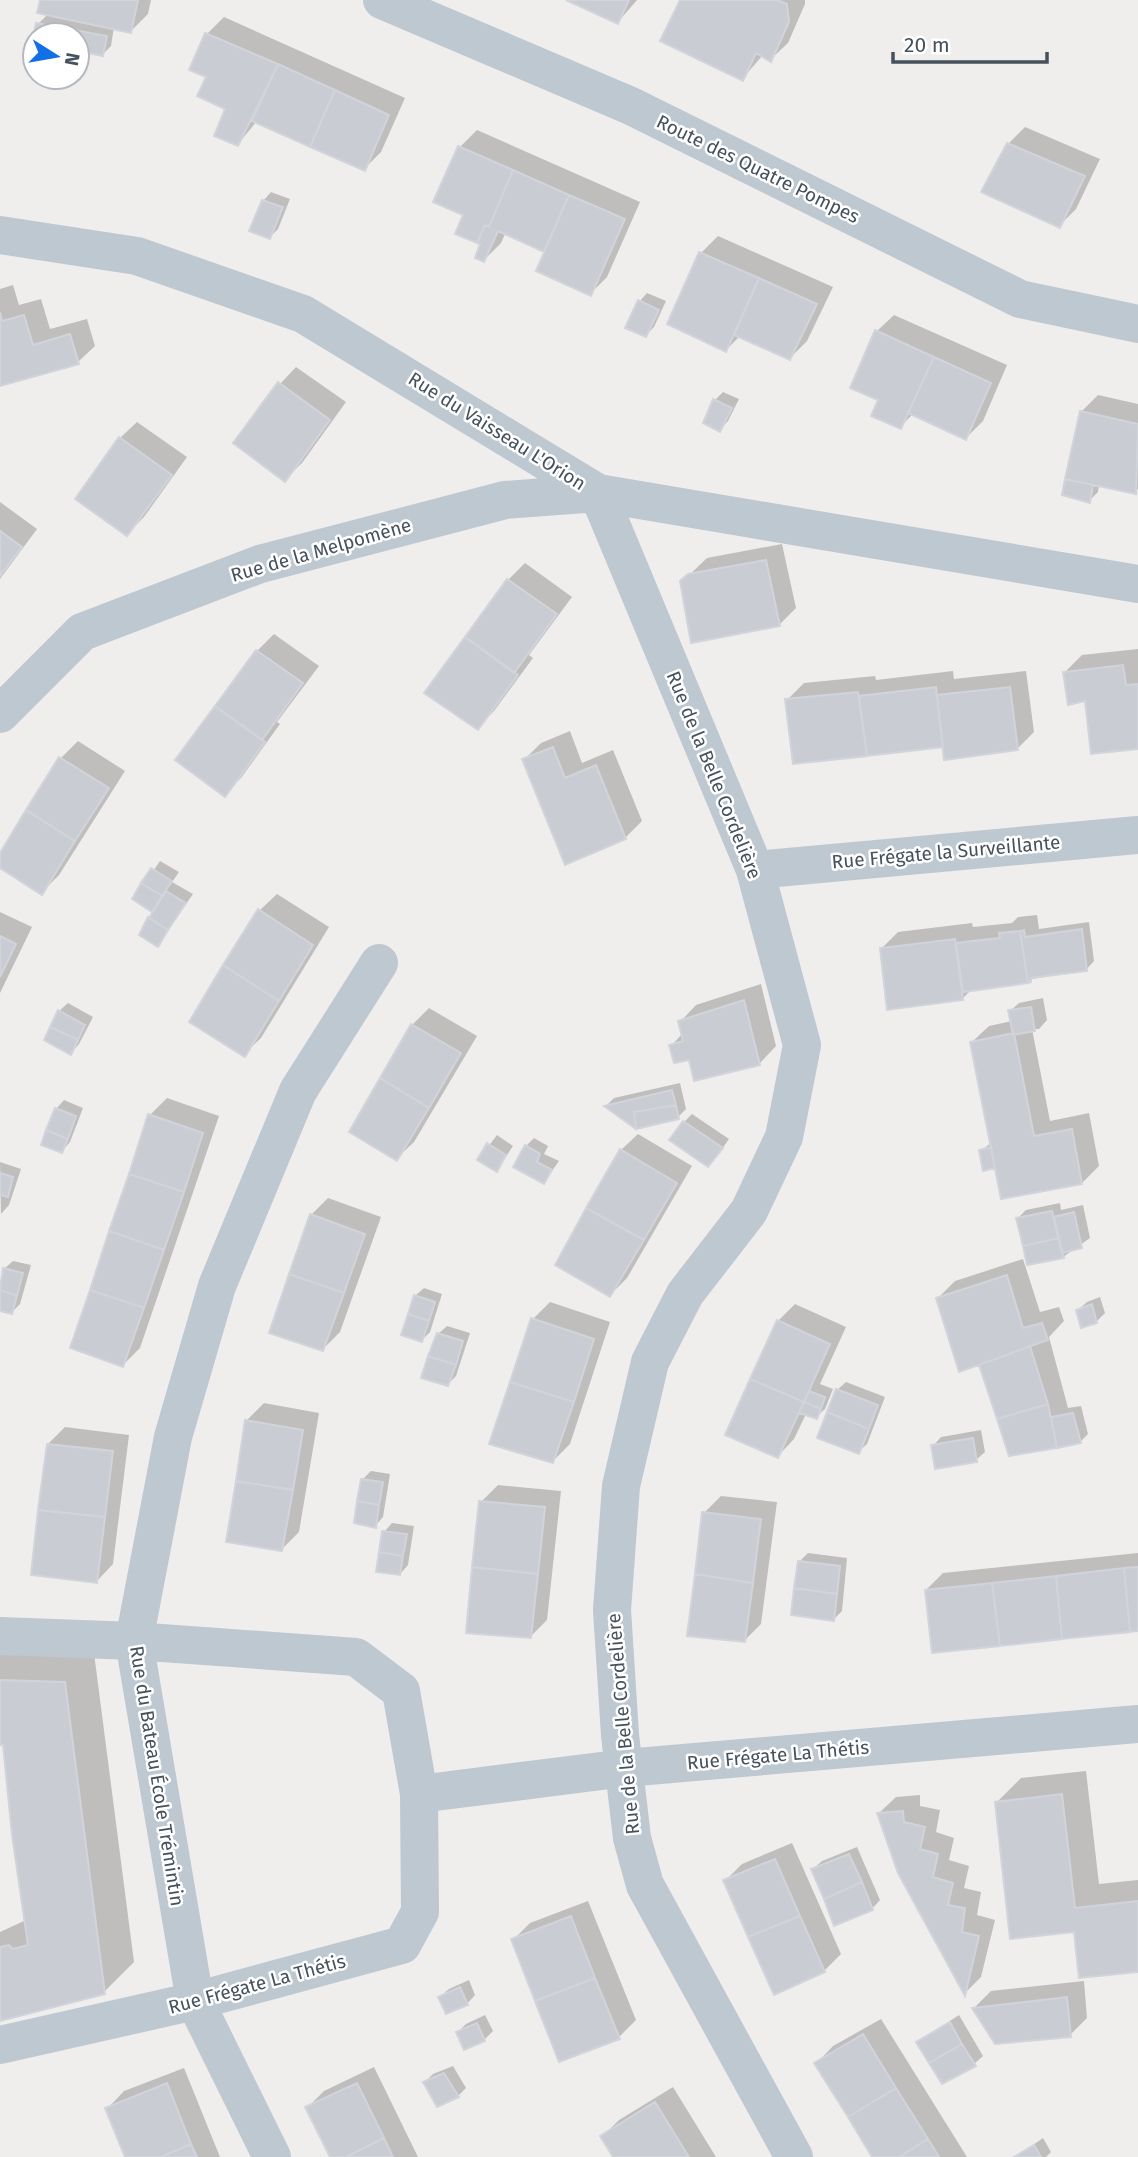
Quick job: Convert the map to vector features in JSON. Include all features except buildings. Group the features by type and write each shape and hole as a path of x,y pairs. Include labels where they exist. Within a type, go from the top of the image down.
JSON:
{"street":[{"name":"Route des Quatre Pompes","path":"382,0 631,106 1020,299 1138,324"},
{"name":"Rue du Vaisseau L'Orion","path":"0,235 137,256 303,314 598,493 1138,584"},
{"name":"Rue de la Melpomène","path":"0,714 82,632 260,564 505,500 598,493"},
{"name":"Rue de la Belle Cordelière","path":"598,493 755,870 802,1045 784,1137 749,1211 685,1294 650,1362 621,1486 612,1610 632,1838 645,1885 794,2157"},
{"name":"Rue Frégate la Surveillante","path":"755,870 1138,835"},
{"name":"Rue du Bateau École Trémintin","path":"272,2157 195,2001 134,1641 173,1437 217,1286 298,1091 379,964"},
{"name":"Rue Frégate La Thétis","path":"0,1636 134,1641 356,1657 401,1691 419,1794 420,1912 402,1945 195,2001 0,2045"},
{"name":"Rue Frégate La Thétis","path":"419,1794 625,1768 1138,1724"}]}
